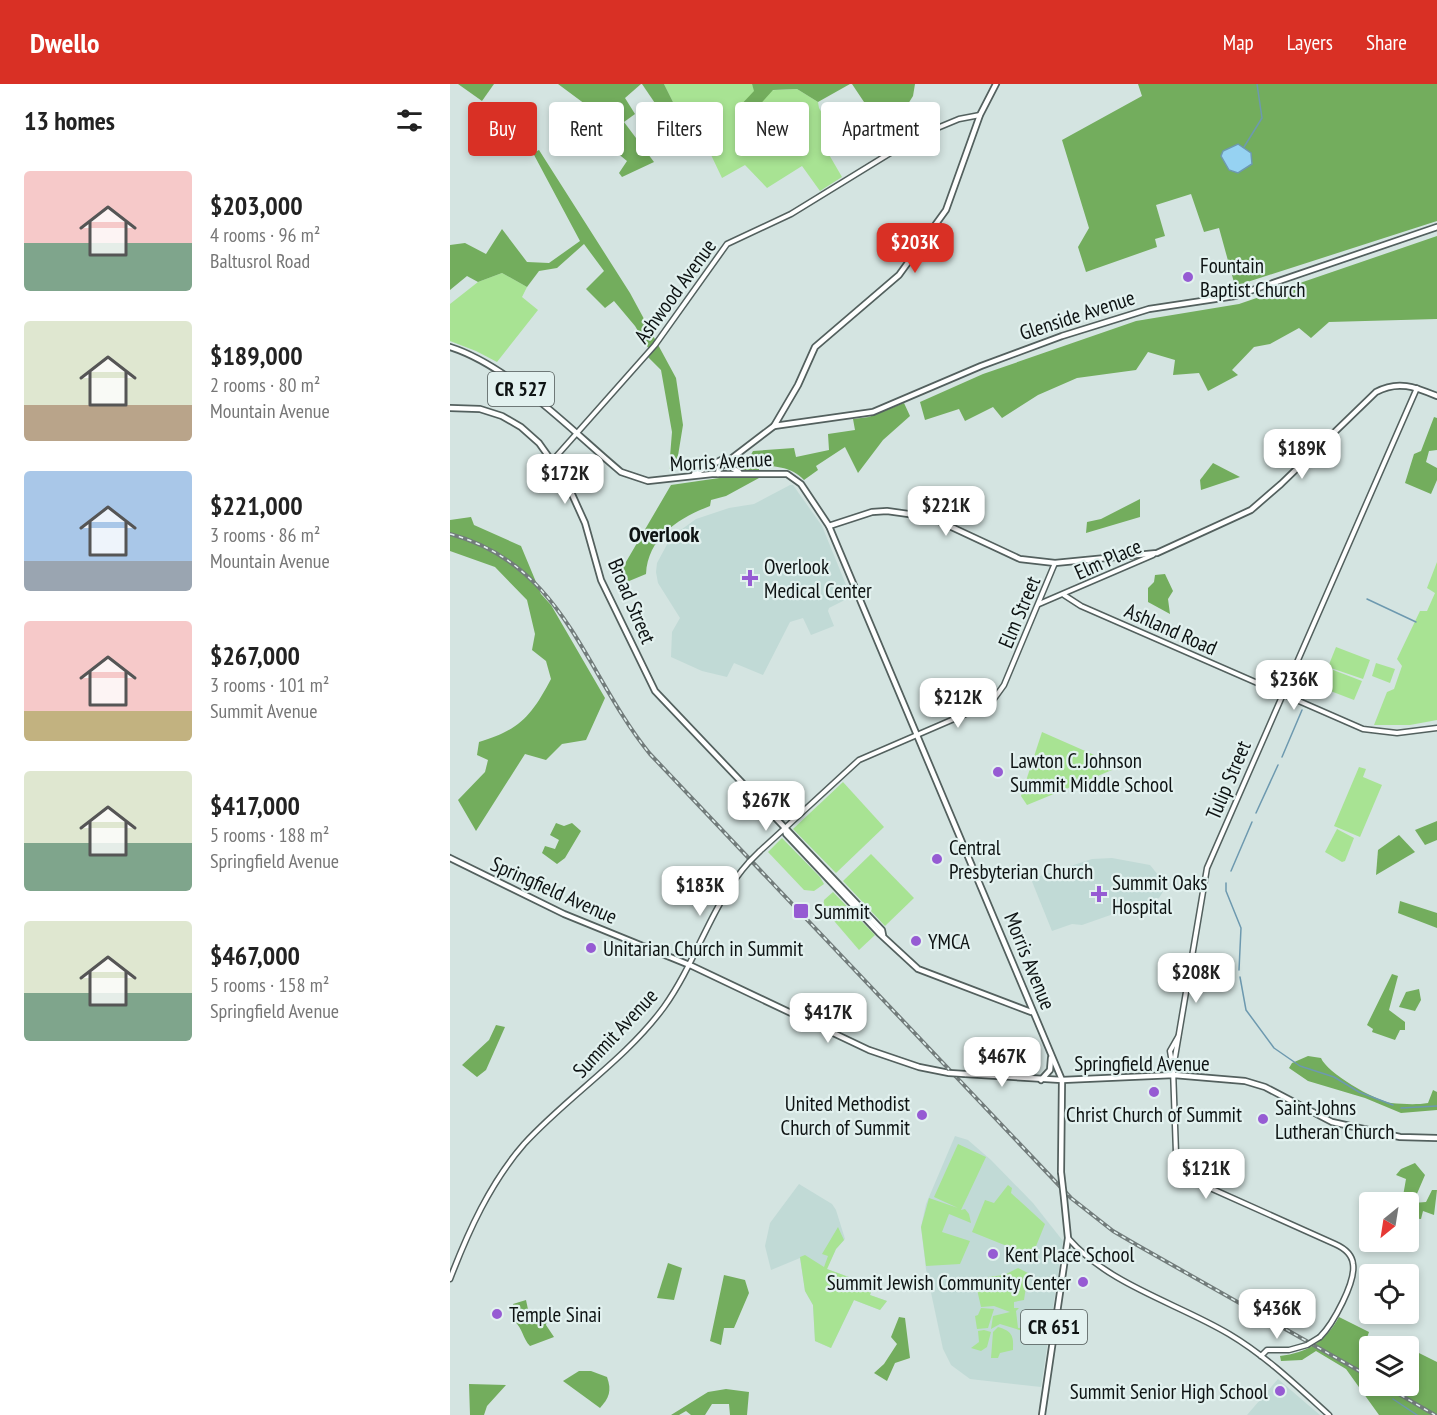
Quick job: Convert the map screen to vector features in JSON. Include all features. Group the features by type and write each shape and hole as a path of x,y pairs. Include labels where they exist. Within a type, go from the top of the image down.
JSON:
{"main road":[{"path":"774,426 798,385 814,347 899,275 946,210 980,115 996,84"},
{"name":"Glenside Avenue","path":"715,474 724,461 774,426 873,412 981,366 1062,336 1149,309 1235,296 1437,227"},
{"name":"Morris Avenue","path":"450,347 471,355 497,370 621,472 635,479 648,482 693,475 782,473 792,477 804,488 830,526 1062,1080 1061,1172 1068,1238 1042,1415"},
{"path":"830,526 878,511 923,516 940,521 1011,556 1055,563 1157,553 1251,510 1376,392 1397,385 1417,388 1437,396"},
{"name":"Broad Street","path":"450,408 480,409 513,421 534,437 553,460 566,481 585,523 601,580 655,691 882,930 883,935 925,973 1032,1012"},
{"path":"693,475 724,461 741,473"},
{"name":"Springfield Avenue","path":"450,858 572,918 687,964 869,1050 915,1066 949,1073 1041,1080 1174,1075 1260,1084 1332,1122 1400,1137 1437,1138"},
{"path":"1041,1080 1051,1067 1051,1055"}],"street":[{"name":"Ashwood Avenue","path":"553,460 655,345 727,244 791,214 918,136 959,119 980,115"},
{"name":"Tulip Street","path":"1173,1068 1181,1032 1207,868 1417,388"},
{"name":"Elm Place","path":"1039,605 1157,553"},
{"name":"Elm Street","path":"991,703 1004,685 1055,563"},
{"name":"Ashland Road","path":"1064,595 1080,605 1367,730 1397,733 1437,728"},
{"name":"Summit Avenue","path":"450,1279 473,1221 519,1151 650,1024 664,1006 729,886 749,862 859,760 991,703"},
{"name":"Tulip Street","path":"1181,1032 1170,1051 1174,1075 1176,1153 1182,1169 1190,1179 1342,1247 1352,1260 1353,1276 1333,1321 1320,1337 1307,1345 1289,1350 1267,1350 1261,1356"},
{"path":"1068,1238 1088,1257 1113,1273 1229,1334 1261,1356 1329,1415"}],"shaded area":[{"name":"Overlook Medical Center","path":"793,485 822,526 851,597 829,608 834,626 811,635 803,618 790,622 763,675 734,663 727,677 702,671 671,657 672,632 680,618 658,583 656,572 657,563 671,537 696,519 729,508 754,504"},
{"name":"Summit Oaks Hospital","path":"1112,858 1150,865 1163,881 1164,890 1159,898 1082,925 1072,924 1052,931 1031,879 1092,859"},
{"name":"Kent Place School","path":"955,1136 968,1140 991,1160 1033,1203 1063,1241 1041,1387 970,1379 951,1365 943,1349 926,1269 921,1227 926,1204"},
{"path":"799,1184 832,1204 836,1210 845,1239 836,1249 827,1269 873,1286 870,1295 887,1301 880,1310 854,1300 831,1348 815,1341 813,1305 805,1291 800,1258 771,1270 765,1246 770,1223"},
{"name":"Summit Senior High School","path":"1278,1379 1307,1404 1320,1415 1247,1415"}],"green space":[{"path":"458,84 494,84 482,101"},
{"path":"558,84 641,84 625,98 635,114 624,122 624,102 582,102"},
{"path":"642,84 664,84 673,102 654,102"},
{"path":"664,84 752,84 755,91 797,89 818,102 821,111 821,156 830,156 842,177 820,191 802,166 767,188 745,165 722,178 712,156 723,156 723,102 673,102"},
{"path":"752,84 850,84 818,102 797,89 773,90 762,102 744,102 754,91"},
{"path":"852,84 915,84 909,102 864,102"},
{"path":"1138,84 1437,84 1437,221 1235,286 1219,228 1204,232 1191,194 1156,205 1165,236 1155,239 1157,247 1086,272 1078,247 1089,228 1062,140 1142,96"},
{"path":"624,122 636,138 636,156 650,156 654,162 622,177 619,173 627,161 621,156 624,156"},
{"path":"539,150 630,293 676,378 683,425 676,468 669,469 672,432 661,370 646,355 650,351 635,326 614,301 605,308 586,289 604,271 584,244 557,268 539,271 527,287 502,273 478,282 467,276 450,290 450,245 465,243 486,254 502,229 527,262 549,263 580,241 535,156 537,156"},
{"path":"1437,236 1437,319 1329,322 1311,338 1299,328 1270,344 1254,347 1232,370 1238,375 1208,391 1199,373 1173,375 1175,360 1148,352 1136,370 1077,378 1038,395 1002,418 993,407 965,421 959,409 925,420 920,402 983,374 1136,321 1239,304"},
{"path":"502,273 527,287 522,297 538,310 497,362 450,341 450,304 478,282"},
{"path":"904,403 910,416 883,440 858,473 845,447 816,466 818,470 804,480 788,470 759,465 759,478 726,496 711,500 710,506 687,516 667,531 652,549 646,574 622,584 616,579 671,485 740,475 753,451 794,448 796,457 829,450 828,434 855,430 853,419 869,417"},
{"path":"1434,417 1437,418 1437,450 1429,451 1426,462 1437,468 1437,480 1431,494 1405,483 1414,454 1421,451"},
{"path":"1213,463 1240,477 1201,490 1200,480"},
{"path":"1140,499 1140,517 1086,533 1087,522 1101,519"},
{"path":"471,517 474,525 521,546 541,594 551,605 605,698 586,740 562,744 546,760 525,754 476,831 458,800 485,772 488,760 477,755 479,742 505,732 523,720 538,702 551,679 546,661 532,650 535,634 527,600 495,567 450,551 450,520"},
{"path":"1437,562 1437,720 1410,725 1374,725 1387,692 1394,689 1402,666 1397,659 1420,611 1427,611 1435,593 1427,588"},
{"path":"1165,574 1173,591 1168,599 1170,614 1148,602 1148,588 1154,582 1155,575"},
{"path":"1336,647 1370,660 1363,679 1328,667"},
{"path":"1376,663 1395,669 1390,683 1372,676"},
{"path":"1328,668 1362,681 1354,700 1320,687"},
{"path":"1042,732 1117,765 1117,768 1027,805 1021,796"},
{"path":"1359,767 1366,769 1363,777 1382,785 1360,837 1334,826"},
{"path":"843,782 884,827 836,873 793,829"},
{"path":"1437,821 1437,840 1425,845 1415,830"},
{"path":"556,823 564,826 572,823 581,831 565,858 557,864 542,853 545,846 555,849 559,840 550,835"},
{"path":"1337,829 1354,838 1345,861 1342,862 1325,852"},
{"path":"1399,835 1415,852 1376,875 1378,850"},
{"path":"782,838 824,884 814,891 804,890 768,852"},
{"path":"871,854 914,898 885,926 843,881"},
{"path":"833,892 875,935 859,950 823,908 824,900"},
{"path":"1400,901 1437,913 1437,928 1398,913"},
{"path":"1392,974 1398,976 1389,1010 1405,1022 1405,1030 1400,1030 1395,1040 1372,1032 1373,1029 1367,1025"},
{"path":"1419,989 1421,1000 1415,1011 1399,1007 1406,992"},
{"path":"496,1025 505,1027 486,1070 477,1077 462,1065 489,1040"},
{"path":"1308,1056 1321,1058 1332,1071 1352,1085 1383,1101 1428,1103 1433,1090 1437,1092 1437,1110 1401,1113 1365,1098 1308,1081 1289,1068 1292,1063"},
{"path":"958,1144 986,1157 961,1210 965,1209 969,1214 971,1223 949,1214 942,1232 970,1241 960,1264 926,1266 921,1227 929,1198 958,1208 934,1197"},
{"path":"1415,1163 1425,1175 1418,1192 1404,1192 1406,1179 1396,1175 1401,1169"},
{"path":"1008,1185 1012,1188 1011,1193 1045,1224 1032,1256 972,1232 985,1200 994,1203"},
{"path":"1432,1190 1437,1190 1434,1215 1423,1211 1421,1219 1419,1219 1419,1203 1426,1202"},
{"path":"838,1227 844,1240 836,1249 827,1269 873,1286 870,1295 887,1301 880,1310 854,1300 831,1348 815,1341 813,1305 805,1291 800,1257 805,1255 824,1267 828,1256 822,1254"},
{"path":"668,1263 682,1268 674,1300 657,1298"},
{"path":"1018,1268 1028,1273 1024,1300 1014,1302 1014,1308 1019,1308 1016,1311 1018,1328 1030,1327 1029,1333 1000,1324 991,1329 993,1316 1010,1312 994,1306 981,1307 976,1285 988,1277 1004,1275"},
{"path":"724,1275 745,1280 749,1293 734,1328 724,1328 721,1345 710,1341"},
{"path":"526,1300 529,1314 547,1320 546,1325 554,1337 530,1346 515,1322 513,1304"},
{"path":"981,1308 994,1309 988,1328 977,1329 975,1316"},
{"path":"899,1317 905,1318 910,1358 895,1363 887,1381 874,1373 884,1364 897,1344 891,1337"},
{"path":"1339,1317 1369,1332 1368,1336 1359,1336 1359,1387 1346,1369 1316,1351 1302,1360 1281,1361 1280,1356 1299,1352 1315,1344"},
{"path":"998,1327 1011,1335 1013,1350 1000,1353 998,1358 991,1358 993,1332"},
{"path":"978,1331 991,1332 987,1347 981,1351 971,1348 979,1342"},
{"path":"1419,1353 1437,1362 1437,1415 1379,1415 1365,1396 1419,1396"},
{"path":"579,1371 591,1371 607,1377 609,1394 600,1408 563,1381"},
{"path":"469,1384 506,1385 487,1406 484,1415 470,1415"},
{"path":"726,1389 749,1392 747,1415 730,1415 729,1404 712,1404 705,1415 691,1415 686,1411 679,1415 671,1415 708,1392"}],"water":[{"path":"1238,144 1251,153 1252,164 1238,173 1229,170 1221,156 1223,151"}],"waterway":[{"path":"1244,147 1262,118 1257,84"},
{"path":"1367,599 1416,622"},
{"path":"1282,757 1302,710"},
{"path":"1256,813 1278,765"},
{"path":"1231,871 1252,822"},
{"path":"1226,883 1226,891 1241,928 1239,970"},
{"path":"1240,977 1246,1010 1274,1048 1300,1066 1334,1077 1359,1092 1393,1105"},
{"path":"1401,1108 1437,1106"},
{"path":"1393,1399 1417,1415"}],"railway":[{"path":"450,534 489,549 520,570 546,596 568,625 627,723 650,754 1071,1198 1113,1231 1359,1371"},
{"path":"1402,1396 1435,1415"}],"place":[{"name":"Fountain Baptist Church","path":"1188,277"},
{"name":"Overlook Medical Center","path":"750,578"},
{"name":"Lawton C. Johnson Summit Middle School","path":"998,772"},
{"name":"Central Presbyterian Church","path":"937,859"},
{"name":"Summit Oaks Hospital","path":"1099,894"},
{"name":"Summit","path":"801,911"},
{"name":"YMCA","path":"916,941"},
{"name":"Unitarian Church in Summit","path":"591,948"},
{"name":"Christ Church of Summit","path":"1154,1092"},
{"name":"United Methodist Church of Summit","path":"922,1115"},
{"name":"Saint Johns Lutheran Church","path":"1263,1119"},
{"name":"Kent Place School","path":"993,1254"},
{"name":"Summit Jewish Community Center","path":"1083,1282"},
{"name":"Temple Sinai","path":"497,1314"},
{"name":"Summit Senior High School","path":"1280,1391"}],"district":[{"name":"Overlook","path":"664,534"}]}
